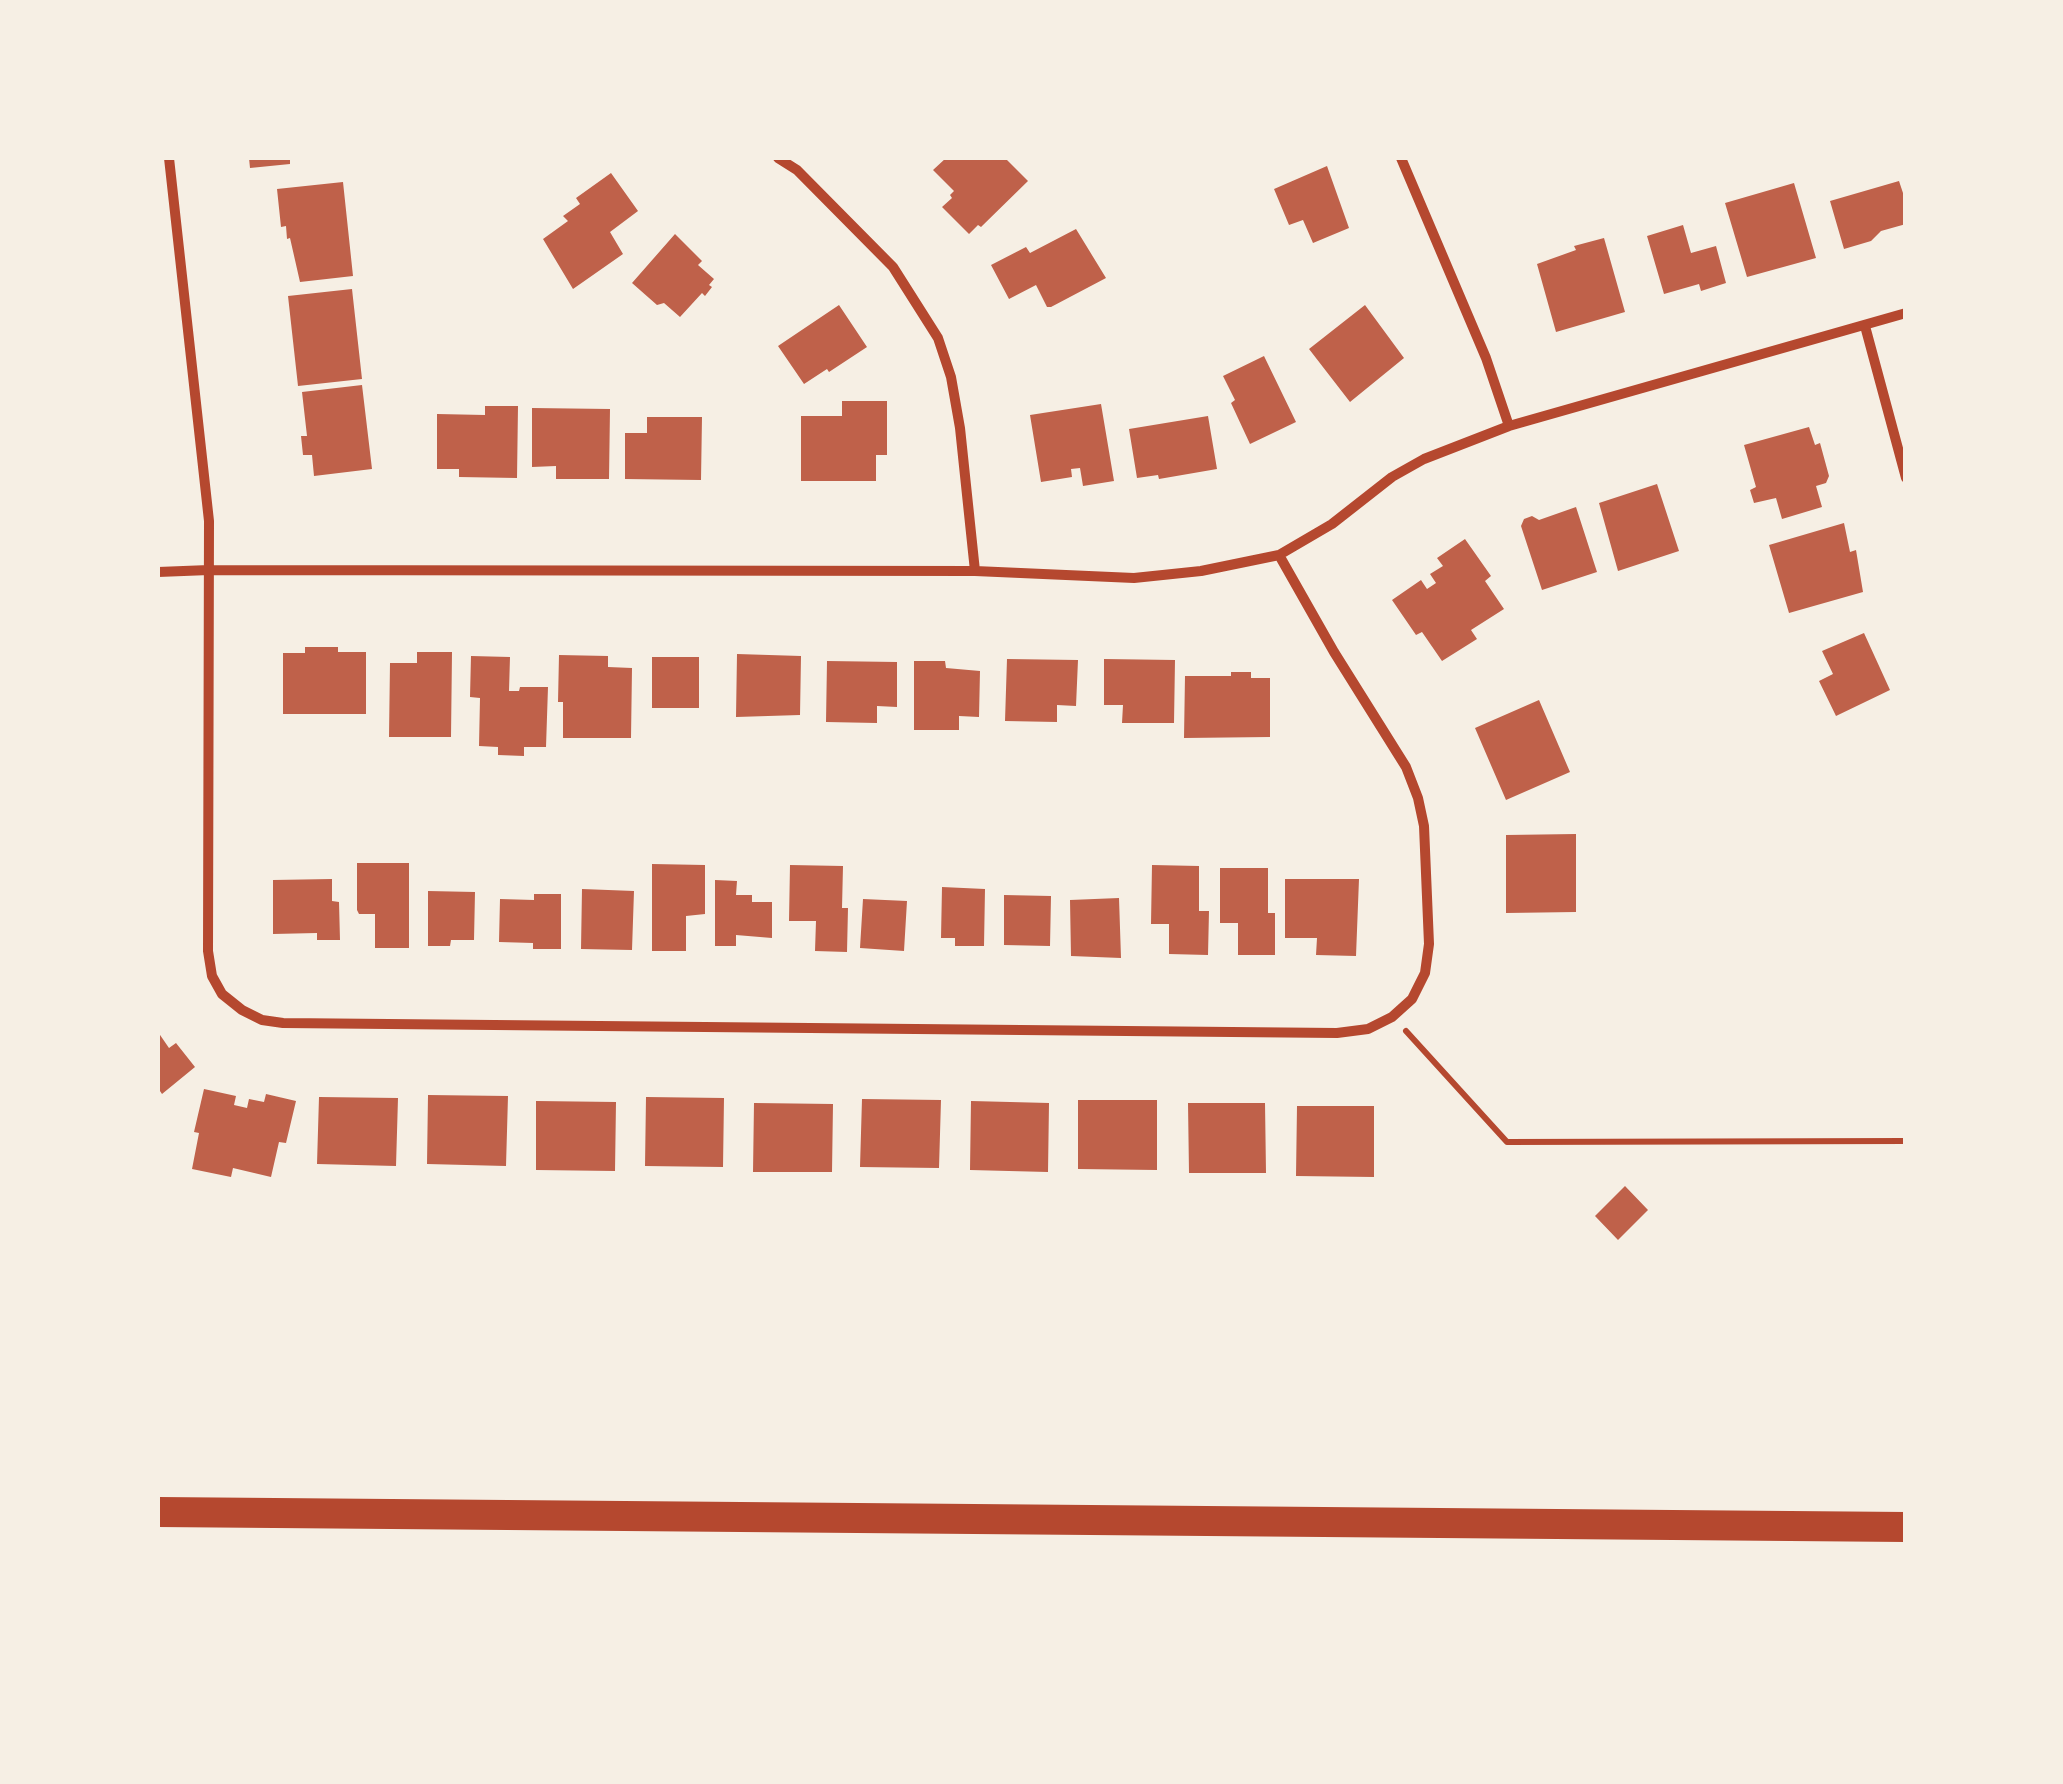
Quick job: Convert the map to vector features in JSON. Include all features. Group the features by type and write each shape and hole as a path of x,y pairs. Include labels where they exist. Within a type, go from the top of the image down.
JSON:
{"highway":[{"path":"158,1512 1906,1527"}],"street":[{"path":"169,158 209,520 208,952 212,976 222,994 262,1020 342,1024 1337,1033 1368,1029 1392,1017 1412,999 1425,973 1428,944 1424,826 1418,798 1391,740 1324,636 1279,555"},
{"path":"778,158 797,170 894,267 938,338 951,376 957,411 976,571"},
{"path":"1402,158 1486,358 1509,426"},
{"path":"158,572 976,571 1134,578 1201,571 1279,555 1332,524 1392,477 1424,458 1509,426 1906,314"},
{"path":"1865,326 1906,478"}],"path":[{"path":"1392,1017 1507,1142 1906,1141"}],"building":[{"path":"249,158 290,158 290,164 250,168"},
{"path":"946,158 1005,158 1028,181 969,234 942,207 954,191 933,170"},
{"path":"1327,166 1349,228 1313,243 1303,220 1289,225 1274,189"},
{"path":"611,173 638,211 610,232 623,254 573,289 543,239 568,221 563,216 580,204 576,198"},
{"path":"1899,181 1906,202 1906,224 1844,249 1830,201"},
{"path":"343,182 353,276 300,282 286,226 281,227 277,189"},
{"path":"1794,183 1816,258 1747,277 1725,203"},
{"path":"1683,225 1691,253 1716,246 1726,283 1701,291 1699,284 1664,294 1647,236"},
{"path":"1076,229 1106,278 1051,307 1047,307 1036,285 1009,299 991,265 1026,247 1030,253"},
{"path":"675,234 714,279 705,296 702,293 680,317 664,303 657,305 632,283"},
{"path":"1604,238 1625,312 1556,332 1537,264 1576,250 1574,246"},
{"path":"352,289 362,379 298,386 288,296"},
{"path":"839,305 867,347 804,384 778,346"},
{"path":"1365,305 1404,358 1350,402 1309,349"},
{"path":"1264,356 1296,422 1250,444 1223,376"},
{"path":"362,385 372,469 314,476 312,455 303,455 301,436 307,436 302,392"},
{"path":"842,401 887,401 887,455 876,455 876,481 801,481 801,416 842,416"},
{"path":"1101,404 1114,481 1083,486 1080,468 1071,469 1072,477 1041,482 1030,415"},
{"path":"485,406 518,406 517,478 459,477 459,469 437,469 437,414 485,415"},
{"path":"532,408 610,409 609,479 556,479 556,466 532,467"},
{"path":"1208,416 1217,469 1159,479 1158,475 1137,478 1129,429"},
{"path":"647,417 702,417 701,480 625,479 625,433 647,433"},
{"path":"1809,427 1815,445 1820,443 1829,476 1826,483 1816,486 1822,507 1782,519 1776,498 1754,503 1750,490 1756,487 1744,445"},
{"path":"1657,484 1679,551 1618,571 1599,503"},
{"path":"1576,507 1597,572 1542,590 1521,526 1524,519 1532,516 1539,520"},
{"path":"1844,523 1850,552 1856,550 1863,592 1789,613 1769,545"},
{"path":"1465,539 1491,576 1485,581 1504,609 1471,630 1477,639 1442,661 1422,632 1416,635 1392,600 1421,580 1427,589 1436,583 1430,574 1443,566 1437,558"},
{"path":"1864,633 1890,690 1836,716 1819,681 1833,674 1822,651"},
{"path":"305,647 366,652 366,714 283,714 283,653 305,653"},
{"path":"417,652 452,652 451,737 389,737 390,663 417,663"},
{"path":"737,654 801,656 800,715 736,717"},
{"path":"559,655 608,656 608,667 632,668 631,738 563,738 563,702 558,702"},
{"path":"471,656 510,657 509,691 548,687 546,747 524,747 524,756 498,755 498,747 479,746 480,698 470,697"},
{"path":"652,657 699,657 699,708 652,708"},
{"path":"1007,659 1078,660 1076,706 1057,705 1057,722 1005,721"},
{"path":"1104,659 1175,660 1174,723 1122,723 1123,705 1104,705"},
{"path":"827,661 897,662 897,707 877,706 877,723 826,722"},
{"path":"914,661 945,661 946,668 980,671 979,717 959,716 959,730 914,730"},
{"path":"1231,672 1251,672 1251,678 1270,678 1270,737 1184,738 1185,676 1231,676"},
{"path":"1539,700 1570,772 1506,800 1475,728"},
{"path":"1576,834 1576,912 1506,913 1506,835"},
{"path":"357,863 409,863 409,948 375,948 375,914 359,914 357,910"},
{"path":"652,864 705,865 705,914 686,916 686,951 652,951"},
{"path":"790,865 843,866 842,908 848,908 847,952 815,951 816,921 789,921"},
{"path":"1152,865 1199,866 1199,911 1209,911 1208,955 1169,954 1169,924 1151,924"},
{"path":"1220,868 1268,868 1268,913 1275,913 1275,955 1238,955 1238,923 1220,923"},
{"path":"332,879 332,901 339,902 340,940 317,940 317,933 273,934 273,880"},
{"path":"1285,879 1359,879 1356,956 1316,955 1317,938 1285,938"},
{"path":"715,880 737,881 736,895 752,895 752,902 772,902 772,938 736,935 736,946 715,946"},
{"path":"942,887 985,889 984,946 955,946 955,938 941,938"},
{"path":"582,889 634,891 632,950 581,949"},
{"path":"428,891 475,892 474,940 428,946"},
{"path":"534,894 561,894 561,949 533,949 533,943 499,942 500,899 534,900"},
{"path":"1004,895 1051,896 1050,946 1004,945"},
{"path":"1119,898 1121,958 1071,956 1070,900"},
{"path":"863,899 907,901 904,951 860,948"},
{"path":"158,1032 169,1048 176,1043 195,1067 162,1094 158,1088"},
{"path":"204,1089 236,1096 234,1105 247,1108 249,1099 264,1102 266,1094 296,1101 286,1143 279,1142 271,1177 233,1168 231,1177 192,1169 199,1133 194,1132"},
{"path":"428,1095 508,1096 506,1166 427,1164"},
{"path":"319,1097 398,1098 396,1166 317,1164"},
{"path":"646,1097 724,1098 723,1167 645,1166"},
{"path":"862,1099 941,1100 939,1168 860,1167"},
{"path":"1078,1100 1157,1100 1157,1170 1078,1169"},
{"path":"536,1101 616,1102 615,1171 536,1170"},
{"path":"971,1101 1049,1103 1048,1172 970,1170"},
{"path":"754,1103 833,1104 832,1172 753,1172"},
{"path":"1188,1103 1265,1103 1266,1173 1189,1173"},
{"path":"1297,1106 1374,1106 1374,1177 1296,1176"},
{"path":"1625,1186 1648,1210 1618,1240 1595,1216"}]}
